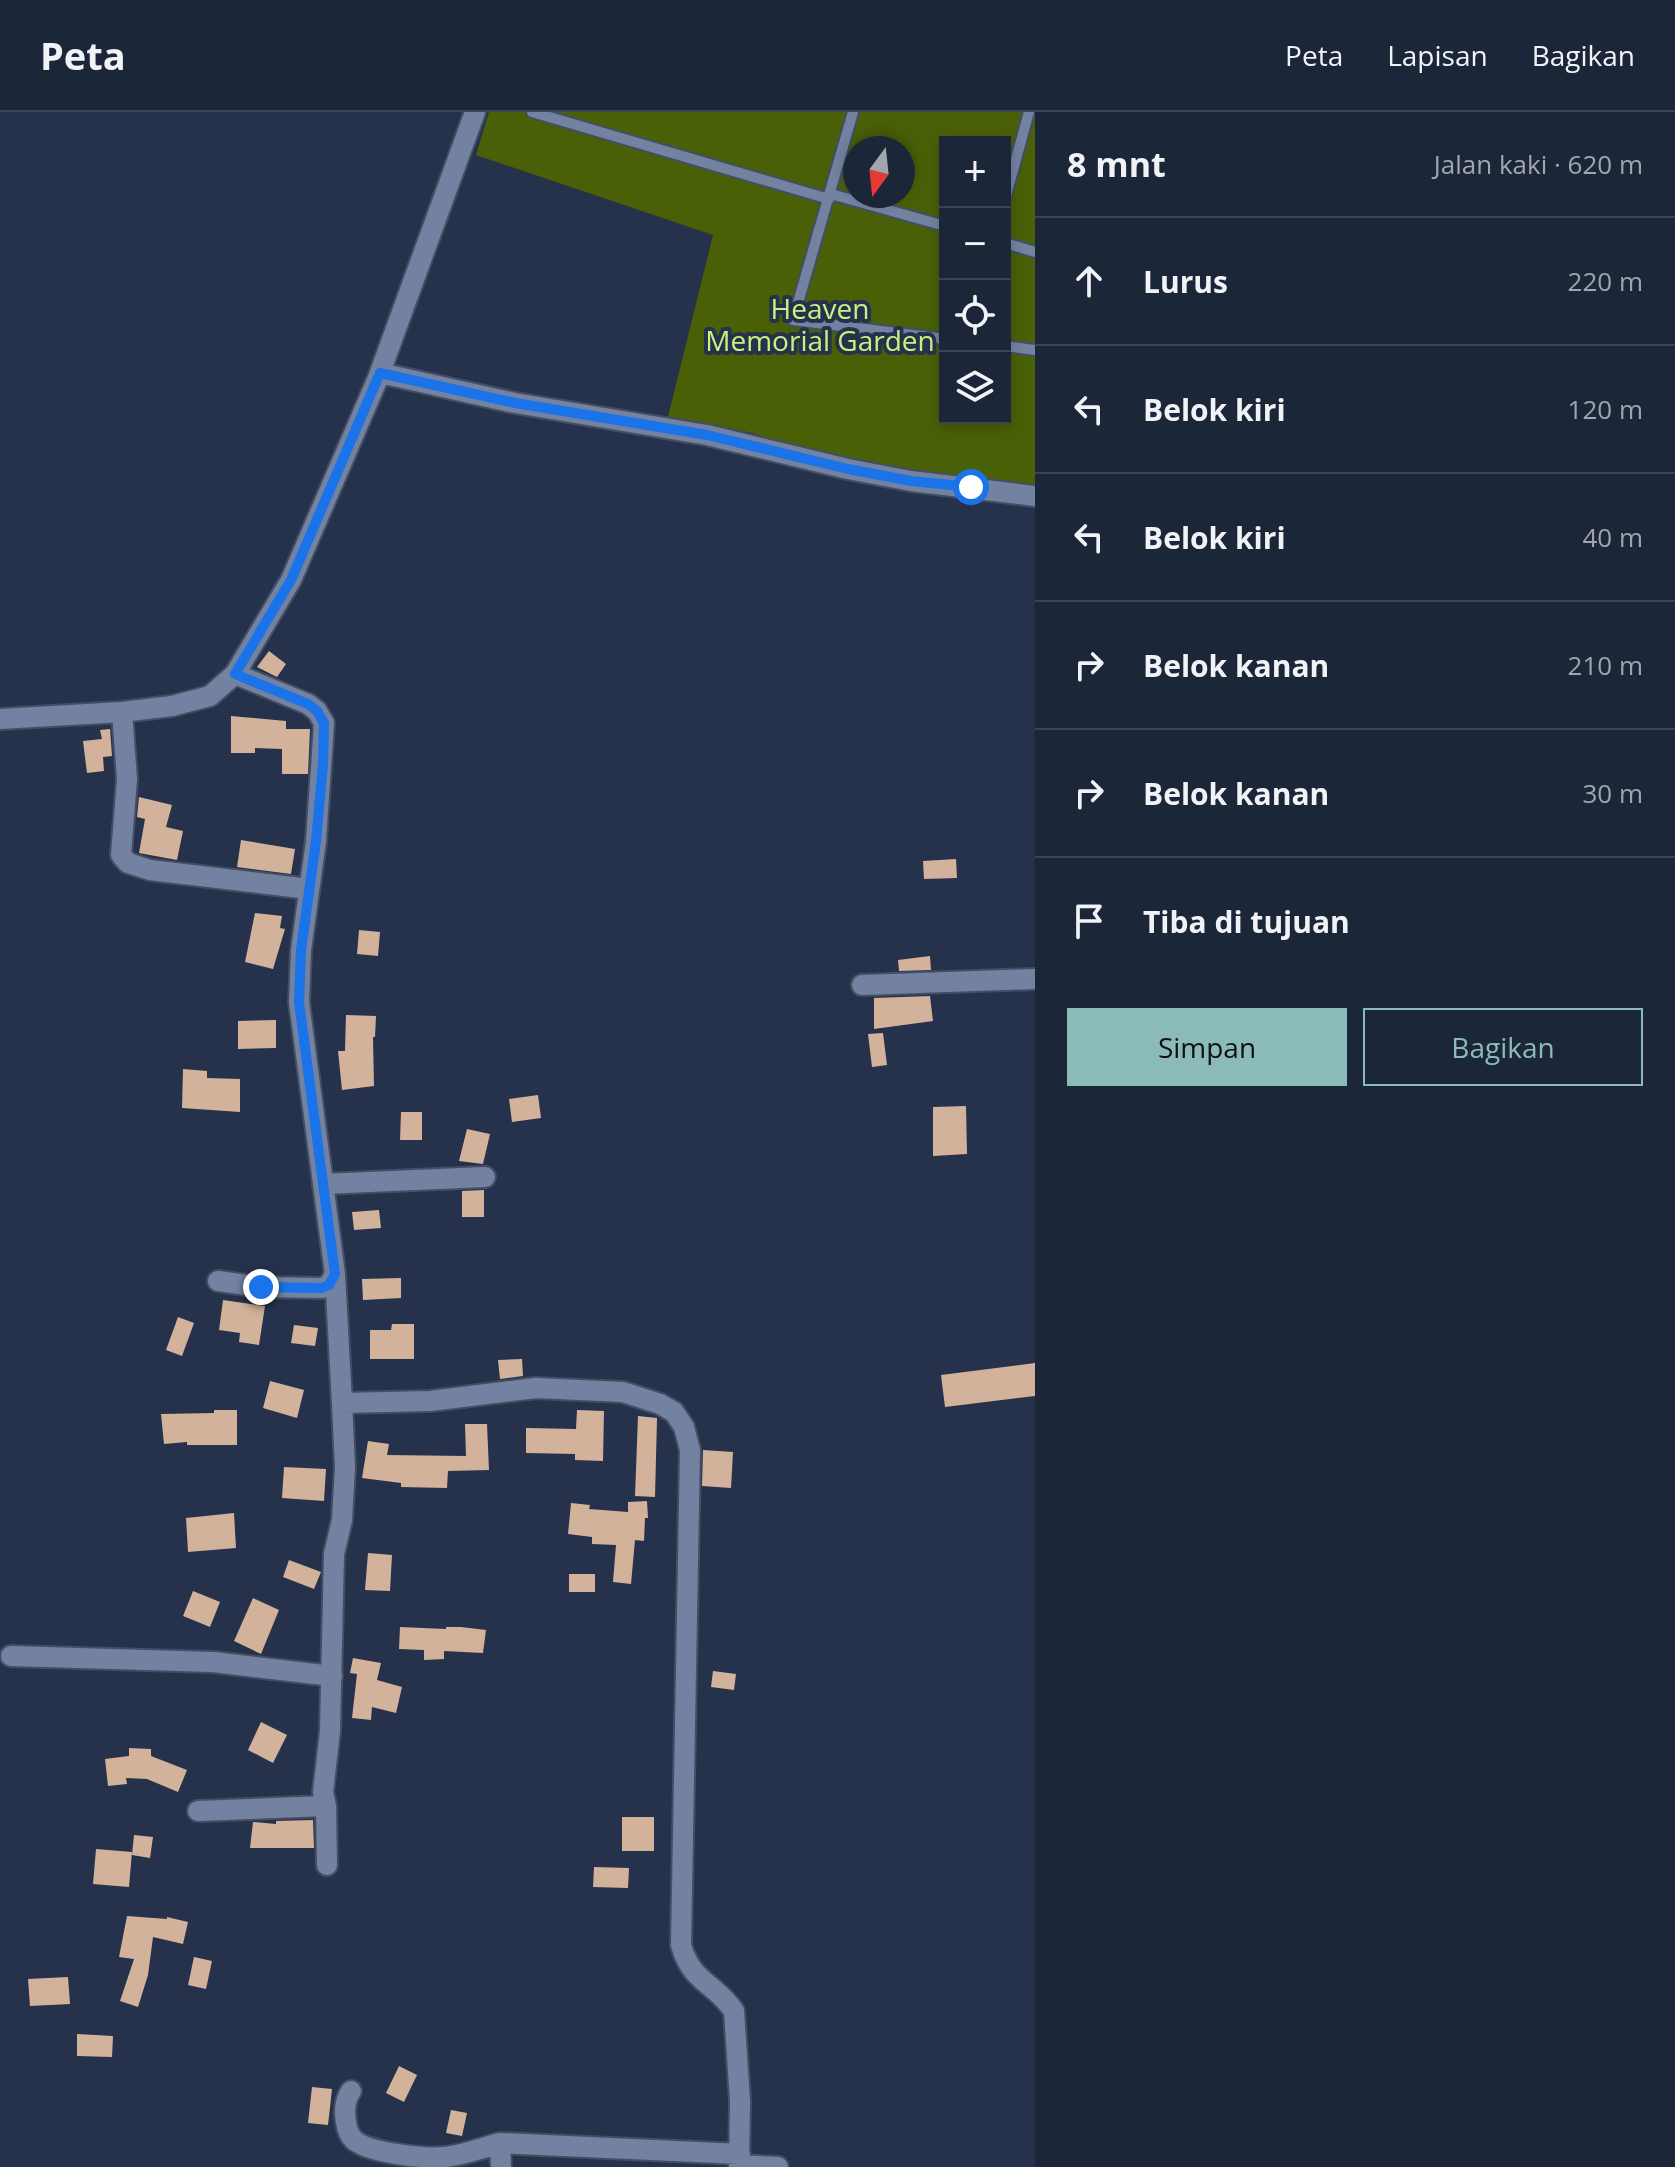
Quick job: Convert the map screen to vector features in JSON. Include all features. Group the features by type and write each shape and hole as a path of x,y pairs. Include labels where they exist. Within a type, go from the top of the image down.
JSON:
{"street":[{"path":"0,719 172,706 210,696 235,674 291,580 380,373 475,112"},
{"path":"380,373 515,403 707,435 911,481 1035,496"},
{"path":"235,674 308,704 324,723 323,764 301,950 299,1002 335,1274 345,1467 342,1520 334,1554 330,1731 323,1792 327,1865"},
{"path":"122,712 127,779 121,855 128,863 150,870 309,889"},
{"path":"862,985 1035,979"},
{"path":"323,1184 485,1177"},
{"path":"218,1281 261,1287 322,1288 329,1285 335,1274"},
{"path":"342,1403 430,1401 536,1388 623,1392 674,1412 684,1427 690,1450 690,1504 681,1945 692,1972 734,2011 740,2101 739,2162"},
{"path":"11,1656 213,1662 332,1676"},
{"path":"198,1811 326,1806"},
{"path":"351,2091 344,2113 350,2136 362,2145 433,2158 462,2154 500,2143 778,2167"},
{"path":"500,2143 501,2167"}],"lane":[{"path":"532,112 939,224"},
{"path":"853,112 793,320 939,338"},
{"path":"1011,177 1029,112"},
{"path":"1011,245 1035,252"},
{"path":"1011,347 1035,350"}],"green space":[{"name":"Heaven Memorial Garden","path":"489,112 1035,112 1035,490 827,463 753,433 668,417 713,235 476,155"}],"building":[{"path":"269,651 286,664 277,677 257,667"},
{"path":"231,716 286,721 286,729 310,729 308,774 282,774 282,749 255,748 255,753 231,753"},
{"path":"110,729 112,756 103,757 104,771 87,773 83,741 102,739 100,730"},
{"path":"139,797 172,805 166,827 183,831 177,860 139,853 145,819 137,817"},
{"path":"241,840 295,849 291,874 237,867"},
{"path":"956,859 957,878 924,879 923,861"},
{"path":"255,913 282,916 280,928 285,929 273,969 245,962"},
{"path":"359,930 380,932 378,956 357,954"},
{"path":"930,956 931,970 899,971 898,960"},
{"path":"930,996 933,1021 874,1029 874,998"},
{"path":"346,1015 376,1016 374,1086 342,1090 338,1051 345,1051"},
{"path":"276,1020 276,1048 238,1049 238,1021"},
{"path":"883,1033 887,1065 872,1067 868,1034"},
{"path":"183,1069 207,1071 207,1078 240,1079 240,1112 182,1108"},
{"path":"538,1095 541,1118 512,1122 509,1099"},
{"path":"966,1106 967,1154 933,1156 933,1107"},
{"path":"401,1112 422,1112 422,1140 400,1140"},
{"path":"467,1129 490,1134 483,1164 459,1161"},
{"path":"484,1190 484,1217 462,1217 462,1191"},
{"path":"379,1210 381,1228 354,1230 352,1212"},
{"path":"401,1278 401,1298 363,1300 362,1279"},
{"path":"223,1300 265,1306 259,1345 239,1342 240,1333 219,1330"},
{"path":"178,1317 194,1323 182,1356 166,1350"},
{"path":"392,1324 414,1324 414,1359 370,1359 370,1330 391,1330"},
{"path":"294,1325 318,1328 315,1346 291,1343"},
{"path":"522,1359 523,1376 500,1379 498,1360"},
{"path":"1035,1363 1035,1396 945,1407 941,1375"},
{"path":"270,1381 304,1390 297,1418 263,1408"},
{"path":"214,1410 237,1410 237,1445 164,1444 161,1414 214,1413"},
{"path":"577,1410 604,1411 603,1461 575,1460 575,1454 526,1453 526,1428 576,1429"},
{"path":"638,1416 657,1418 655,1497 635,1496"},
{"path":"465,1424 487,1424 489,1470 448,1471 447,1488 401,1487 401,1483 362,1478 368,1441 389,1444 387,1455 466,1456"},
{"path":"703,1450 733,1452 731,1488 702,1486"},
{"path":"284,1467 326,1469 324,1501 282,1498"},
{"path":"647,1501 644,1541 635,1540 631,1584 613,1582 616,1545 592,1544 592,1537 568,1534 571,1503 590,1505 589,1509 628,1512 628,1502"},
{"path":"234,1513 236,1548 188,1552 186,1518"},
{"path":"368,1553 392,1555 390,1591 365,1590"},
{"path":"289,1560 321,1572 314,1589 283,1577"},
{"path":"569,1574 595,1574 595,1592 569,1592"},
{"path":"193,1591 220,1602 210,1627 183,1616"},
{"path":"253,1598 279,1610 261,1654 234,1641"},
{"path":"400,1627 486,1630 483,1653 444,1651 444,1659 424,1660 424,1650 399,1649"},
{"path":"353,1658 381,1663 377,1680 402,1687 396,1713 372,1707 371,1720 352,1718 357,1674 350,1673"},
{"path":"713,1671 736,1674 734,1690 711,1687"},
{"path":"261,1722 287,1735 273,1763 248,1750"},
{"path":"129,1748 151,1749 151,1756 187,1770 178,1792 147,1779 126,1778 127,1784 108,1786 105,1759 129,1756"},
{"path":"622,1817 654,1817 654,1851 622,1851"},
{"path":"313,1820 314,1848 250,1848 253,1822 276,1824 276,1821"},
{"path":"134,1835 153,1837 150,1858 132,1855"},
{"path":"96,1849 132,1852 129,1887 93,1884"},
{"path":"594,1867 629,1868 628,1888 593,1887"},
{"path":"127,1916 167,1917 188,1922 183,1944 153,1937 148,1975 138,2007 120,2001 134,1959 119,1957"},
{"path":"194,1957 212,1961 206,1989 188,1985"},
{"path":"68,1977 70,2004 30,2006 28,1979"},
{"path":"77,2034 113,2036 112,2057 77,2056"},
{"path":"399,2066 417,2075 404,2102 386,2093"},
{"path":"312,2087 332,2089 328,2125 308,2123"},
{"path":"451,2110 467,2113 462,2136 446,2133"}],"route":[{"path":"261,1287 322,1288 329,1285 335,1274 299,1002 301,950 323,764 324,723 308,704 235,674 291,580 380,373 515,403 732,440 848,469 911,481 971,487"}]}
